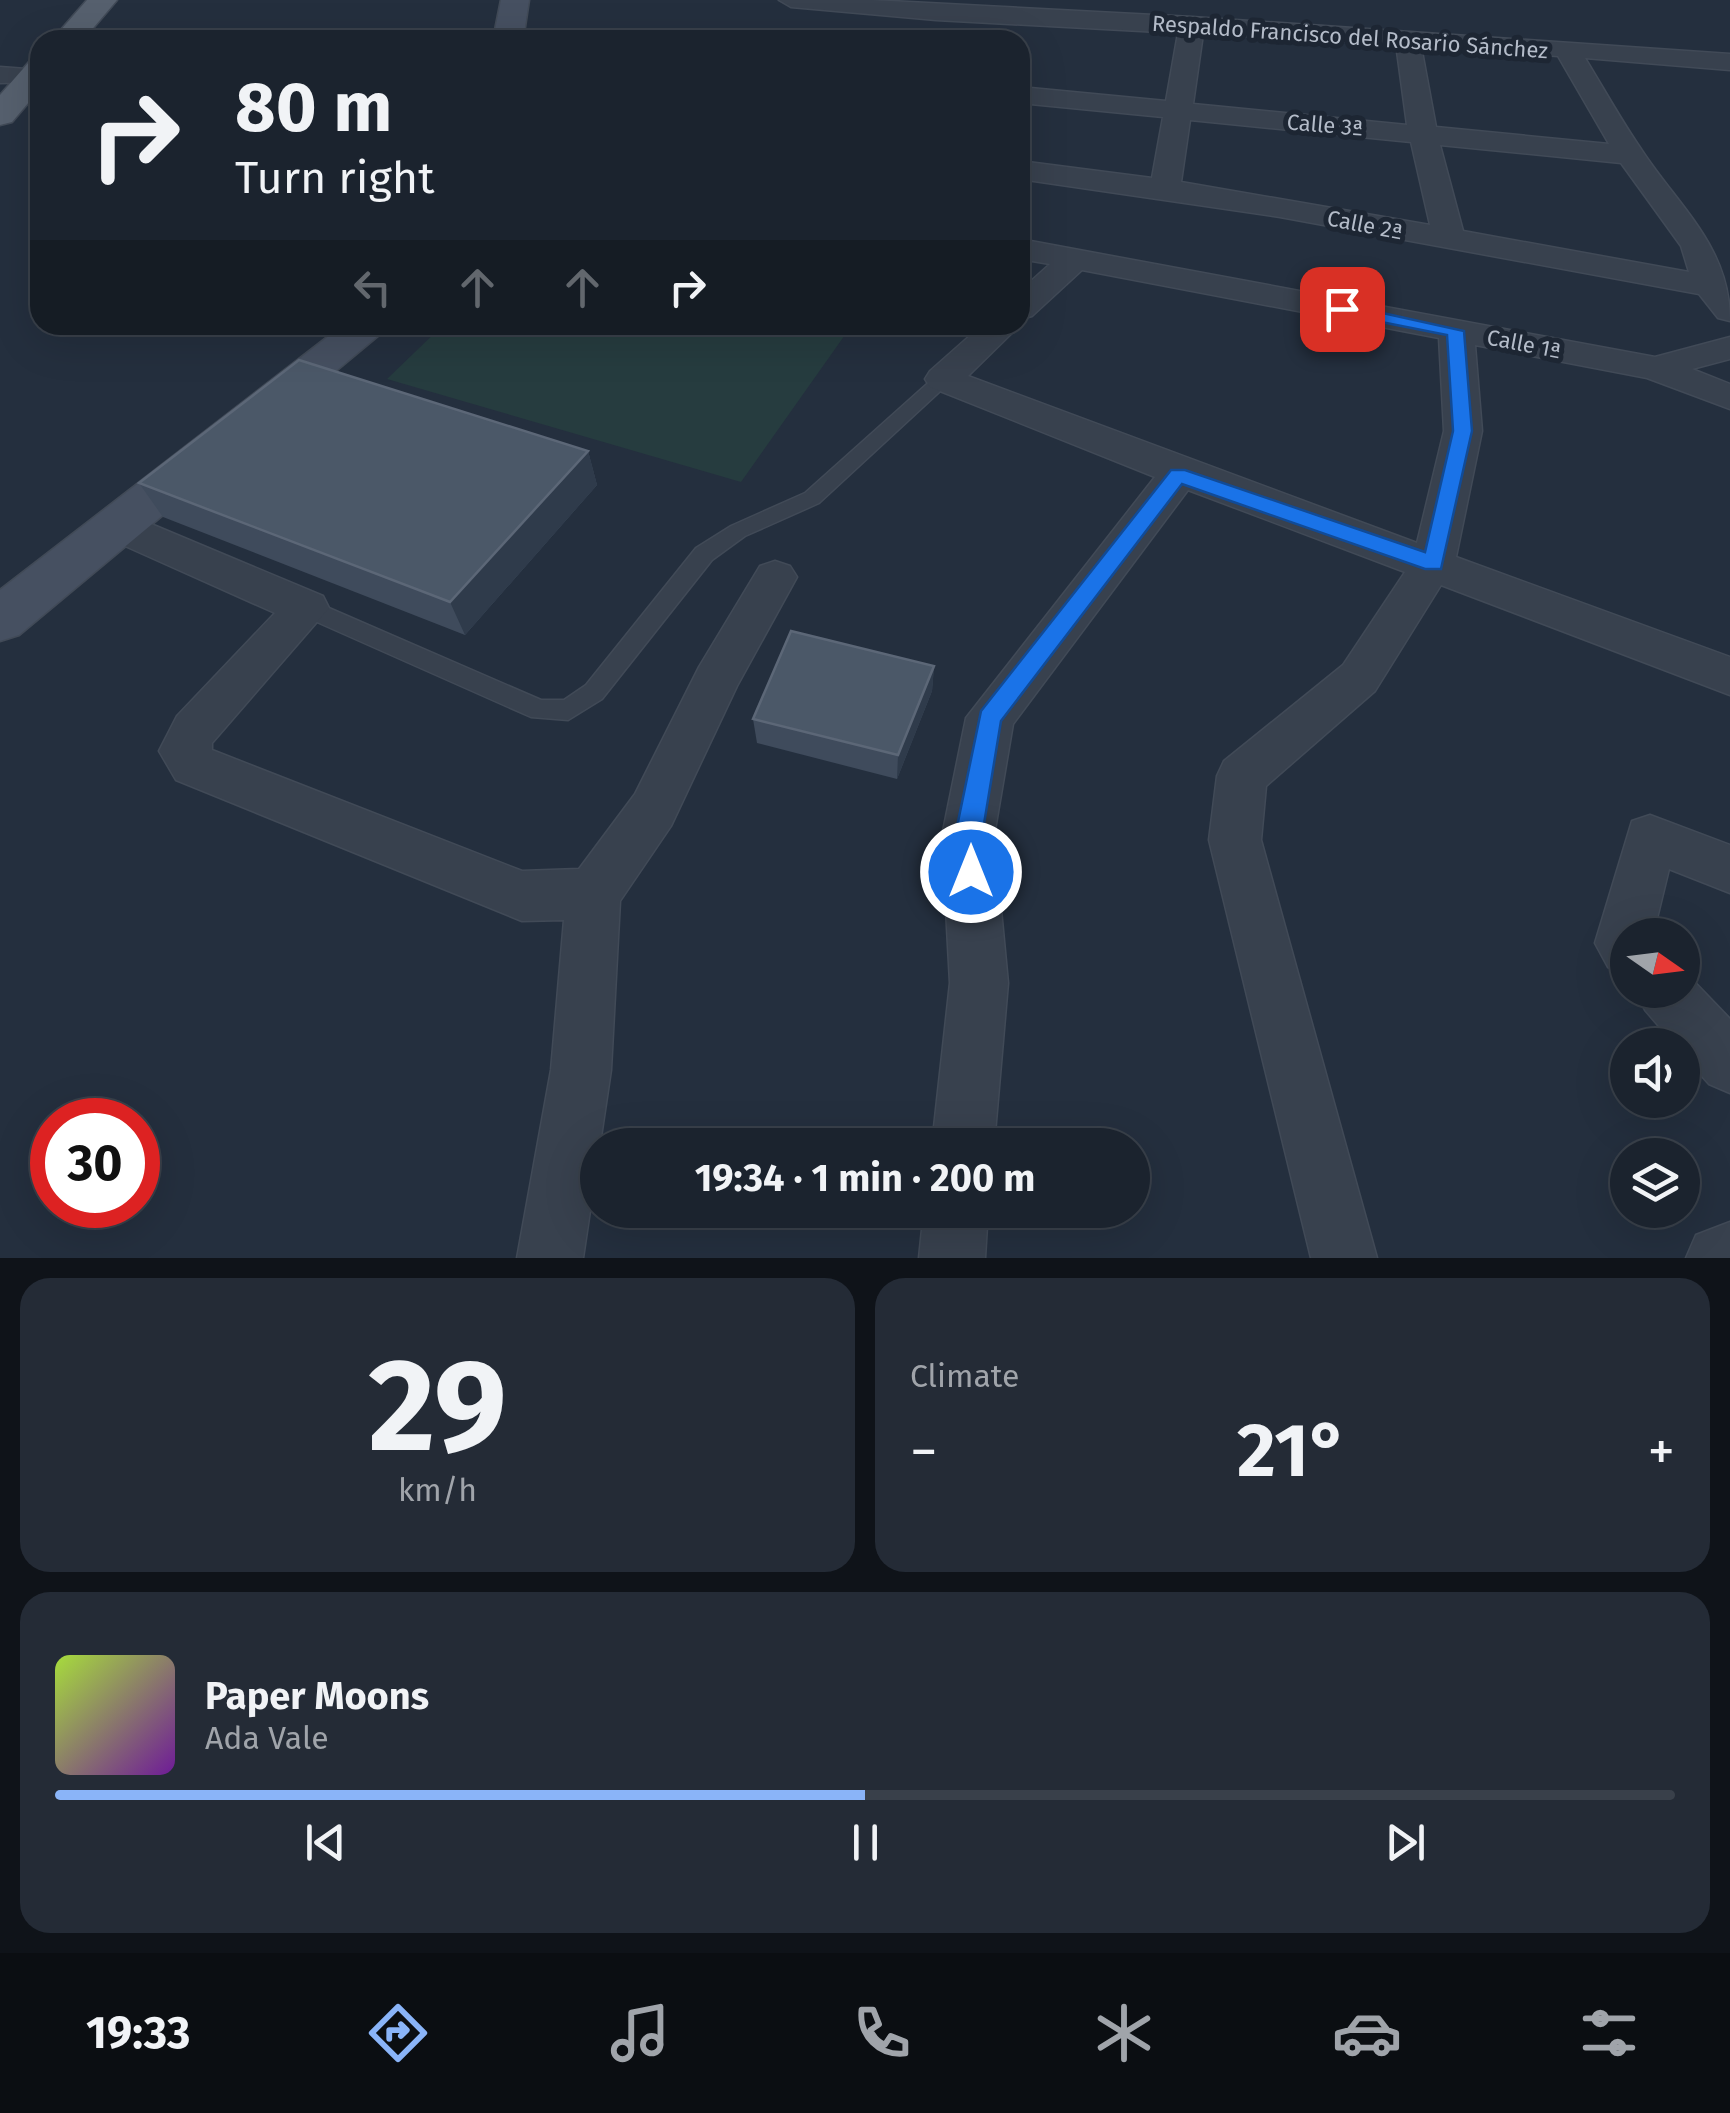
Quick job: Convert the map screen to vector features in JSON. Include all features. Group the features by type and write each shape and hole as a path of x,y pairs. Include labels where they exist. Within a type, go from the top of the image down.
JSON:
{"main road":[{"path":"76,30 103,0"},
{"path":"510,30 514,0"},
{"path":"0,115 30,81"},
{"path":"0,620 358,335"}],"street":[{"name":"Respaldo Francisco del Rosario Sánchez","path":"791,0 936,13 1407,37 1730,62"},
{"path":"1166,186 1192,24"},
{"path":"1407,37 1423,135 1450,242"},
{"path":"1568,52 1630,155 1697,246 1710,286 1730,312"},
{"path":"0,76 30,74"},
{"name":"Calle 3ª","path":"1030,95 1630,155"},
{"name":"Calle 2ª","path":"1030,171 1166,186 1450,242 1710,286"},
{"name":"Calle 1ª","path":"1030,251 1655,368 1730,397"},
{"path":"1030,301 1076,258"},
{"path":"1344,1258 1235,840 1242,776 1358,678 1433,563 1463,431 1456,331"},
{"path":"992,335 943,379 1178,475 1433,563 1730,676"},
{"path":"1655,368 1730,348"},
{"path":"965,1128 979,983 968,836 990,718 1178,475"},
{"path":"120,526 307,608 194,730 184,751 194,764 522,896 593,894"},
{"path":"550,1258 580,1070 593,894 653,810 716,680 775,577"},
{"path":"1629,918 1650,838 1730,869"},
{"path":"1681,1008 1730,1062"},
{"path":"952,1258 954,1228"},
{"path":"1719,1258 1730,1255"}],"lane":[{"path":"307,608 539,710 568,710 594,692 704,554 738,530 812,498 943,379"}],"green space":[{"path":"433,335 845,335 741,482 387,379"}],"building":[{"path":"299,360 588,451 450,602 139,483"},
{"path":"791,631 934,666 898,755 753,719"}],"route":[{"path":"971,872 968,836 990,718 1178,475 1433,563 1463,431 1456,331 1342,309"}]}
